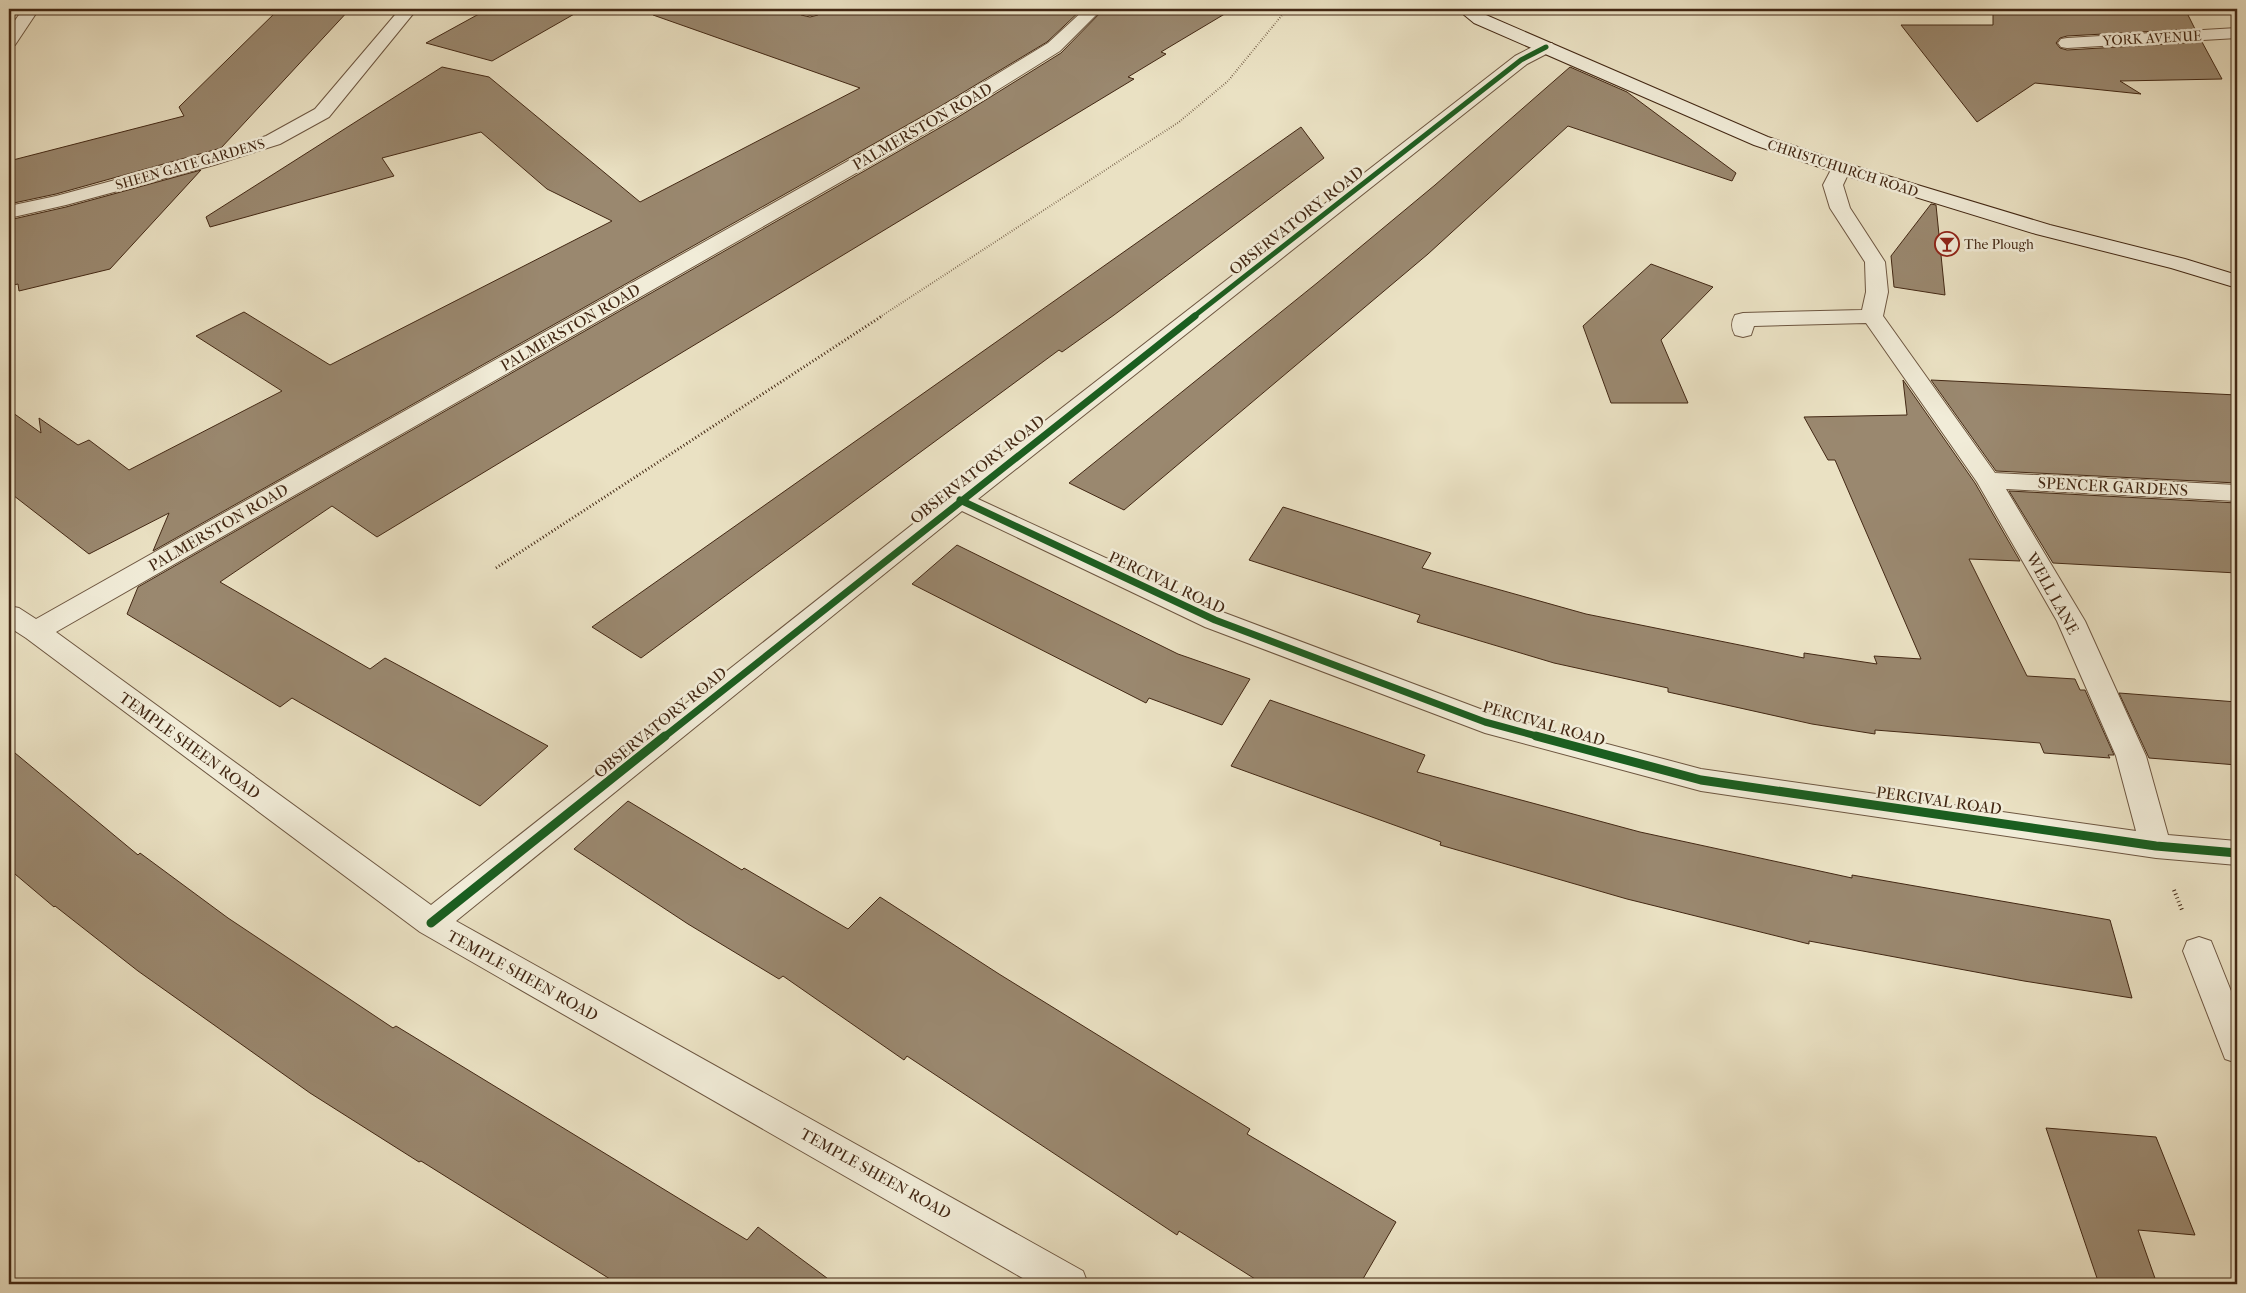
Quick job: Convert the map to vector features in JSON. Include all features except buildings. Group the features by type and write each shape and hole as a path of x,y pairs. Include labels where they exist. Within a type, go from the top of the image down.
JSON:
{"street":[{"path":"9,42 30,9"},
{"name":"SHEEN GATE GARDENS","path":"9,212 59,201 207,162 273,140 322,113 409,9"},
{"name":"PALMERSTON ROAD","path":"36,631 947,113 1054,47 1094,9"},
{"name":"CHRISTCHURCH ROAD","path":"1465,9 1480,19 1761,142 2044,230 2178,263 2237,282"},
{"name":"YORK AVENUE","path":"2067,43 2237,33"},
{"name":"OBSERVATORY ROAD","path":"431,923 960,500 1521,60 1546,47"},
{"path":"1743,330 1743,320 1872,316 1877,292 1875,262 1840,208 1833,185 1841,168"},
{"name":"WELL LANE","path":"1872,316 1988,480 2072,621 2131,756 2156,846"},
{"name":"SPENCER GARDENS","path":"1988,480 2237,493"},
{"name":"PERCIVAL ROAD","path":"960,500 1215,620 1485,722 1701,780 2156,846 2237,853"},
{"name":"TEMPLE SHEEN ROAD","path":"9,615 36,631 431,923 1069,1284"},
{"path":"2199,951 2237,1048"}],"path":[{"path":"496,568 1179,122 1228,81 1287,9"},
{"path":"2156,846 2199,951"}],"cycle path":[{"path":"431,923 960,500 1521,60 1546,47"},
{"path":"960,500 1215,620 1485,722 1701,780 2156,846 2237,853"}],"place":[{"name":"The Plough","path":"1947,244"}]}
